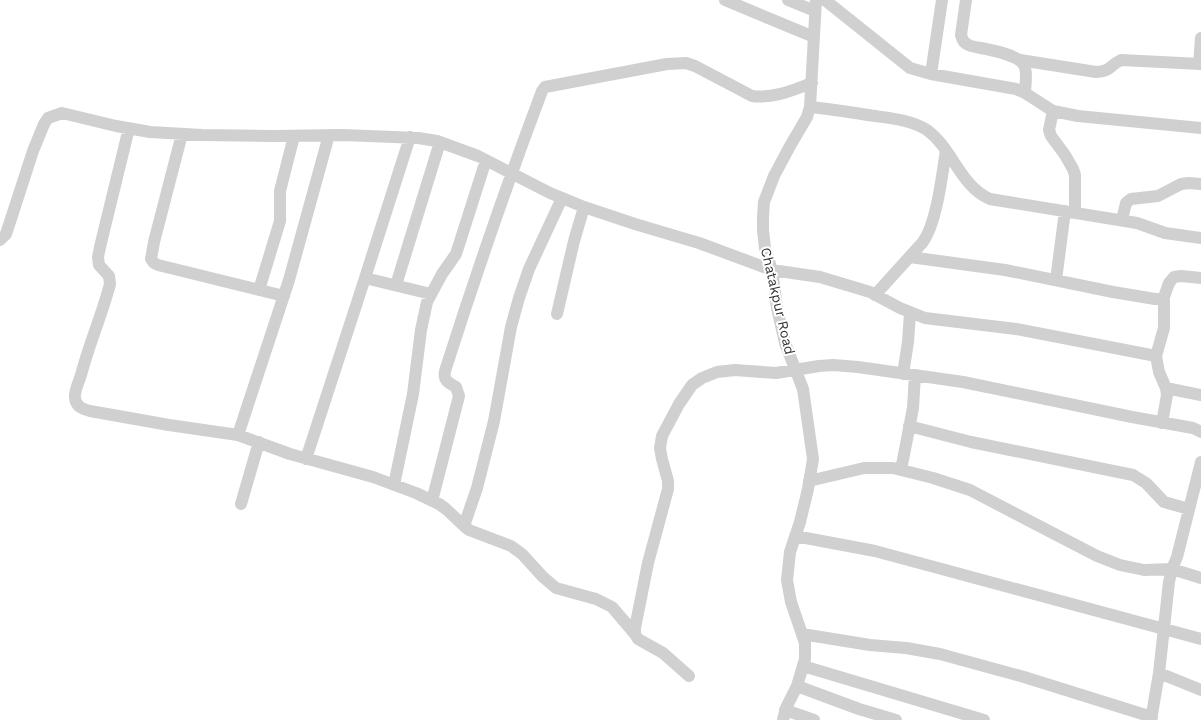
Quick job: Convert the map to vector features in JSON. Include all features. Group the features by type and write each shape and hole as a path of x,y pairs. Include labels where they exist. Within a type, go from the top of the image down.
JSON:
{"street":[{"path":"725,0 814,37"},
{"path":"788,0 816,6"},
{"path":"825,0 910,68 931,74 1016,89 1053,111 1078,116 1201,128"},
{"path":"931,74 942,0"},
{"path":"966,0 961,35 962,41 971,46 1013,56 1020,60 1096,72 1106,71 1121,60 1200,64 1201,38"},
{"name":"Chatakpur Road","path":"784,715 797,686 806,651 791,602 787,580 790,552 800,522 810,481 813,458 803,389 785,343 777,308 772,270 765,248 763,230 764,202 774,176 807,117 810,107 816,6"},
{"path":"1020,60 1024,66 1026,74 1025,93"},
{"path":"432,501 459,396 456,388 445,380 445,371 476,271 511,172 542,91 545,87 667,64 686,63 695,66 752,96 762,98 812,83"},
{"path":"810,107 896,119 916,124 927,131 946,150 964,177 972,186 983,196 990,199 1122,220 1137,223 1165,233 1201,238"},
{"path":"1053,111 1049,130 1051,136 1074,169 1075,175 1070,212 1056,280"},
{"path":"0,240 6,234 33,151 48,118 62,113 150,132 182,134 410,137 440,142 478,156 550,193 584,207 699,243 772,270 820,277 870,292 910,313 925,318 1016,329 1156,356"},
{"path":"129,128 98,257 99,265 108,276 110,284 84,362 75,398 77,405 90,411 238,435 306,459 373,477 432,501 446,509 469,530 511,546 522,554 543,577 556,588 596,599 612,607 638,639 664,653 689,676"},
{"path":"182,134 151,259 158,265 284,296"},
{"path":"238,435 284,296 329,135"},
{"path":"259,290 280,221 280,191 294,136"},
{"path":"306,459 410,137"},
{"path":"396,285 440,142"},
{"path":"875,295 928,235 938,195 946,150"},
{"path":"394,485 413,394 421,330 427,302 456,254 486,160"},
{"path":"1122,220 1126,203 1132,199 1158,196 1181,184 1201,184"},
{"path":"464,526 477,488 494,421 511,327 519,298 529,270 562,198"},
{"path":"557,314 574,241 584,207"},
{"path":"910,257 1005,270 1148,298 1160,299 1164,297"},
{"path":"1162,423 1167,402 1166,388 1159,372 1156,356 1164,328 1164,297 1169,282 1174,277 1181,276 1201,278"},
{"path":"365,278 431,294"},
{"path":"901,470 914,402 909,374 908,342 910,313"},
{"path":"635,634 648,563 668,489 668,480 660,448 662,436 678,404 692,385 702,378 717,372 735,370 776,373 795,369 833,365 909,374 963,382 1193,428 1201,432"},
{"path":"1166,388 1201,395"},
{"path":"909,426 971,442 1133,475 1146,483 1164,502 1189,509"},
{"path":"241,504 259,442"},
{"path":"802,634 940,654 1024,677 1151,719 1159,674 1169,582 1189,509 1198,487 1201,462"},
{"path":"810,481 864,468 893,468 970,490 1097,556 1120,565 1144,570 1172,569 1201,578"},
{"path":"795,536 875,551 1201,639"},
{"path":"803,666 984,720"},
{"path":"1159,674 1201,690"},
{"path":"797,686 858,714 896,720"},
{"path":"784,715 814,720"}]}
